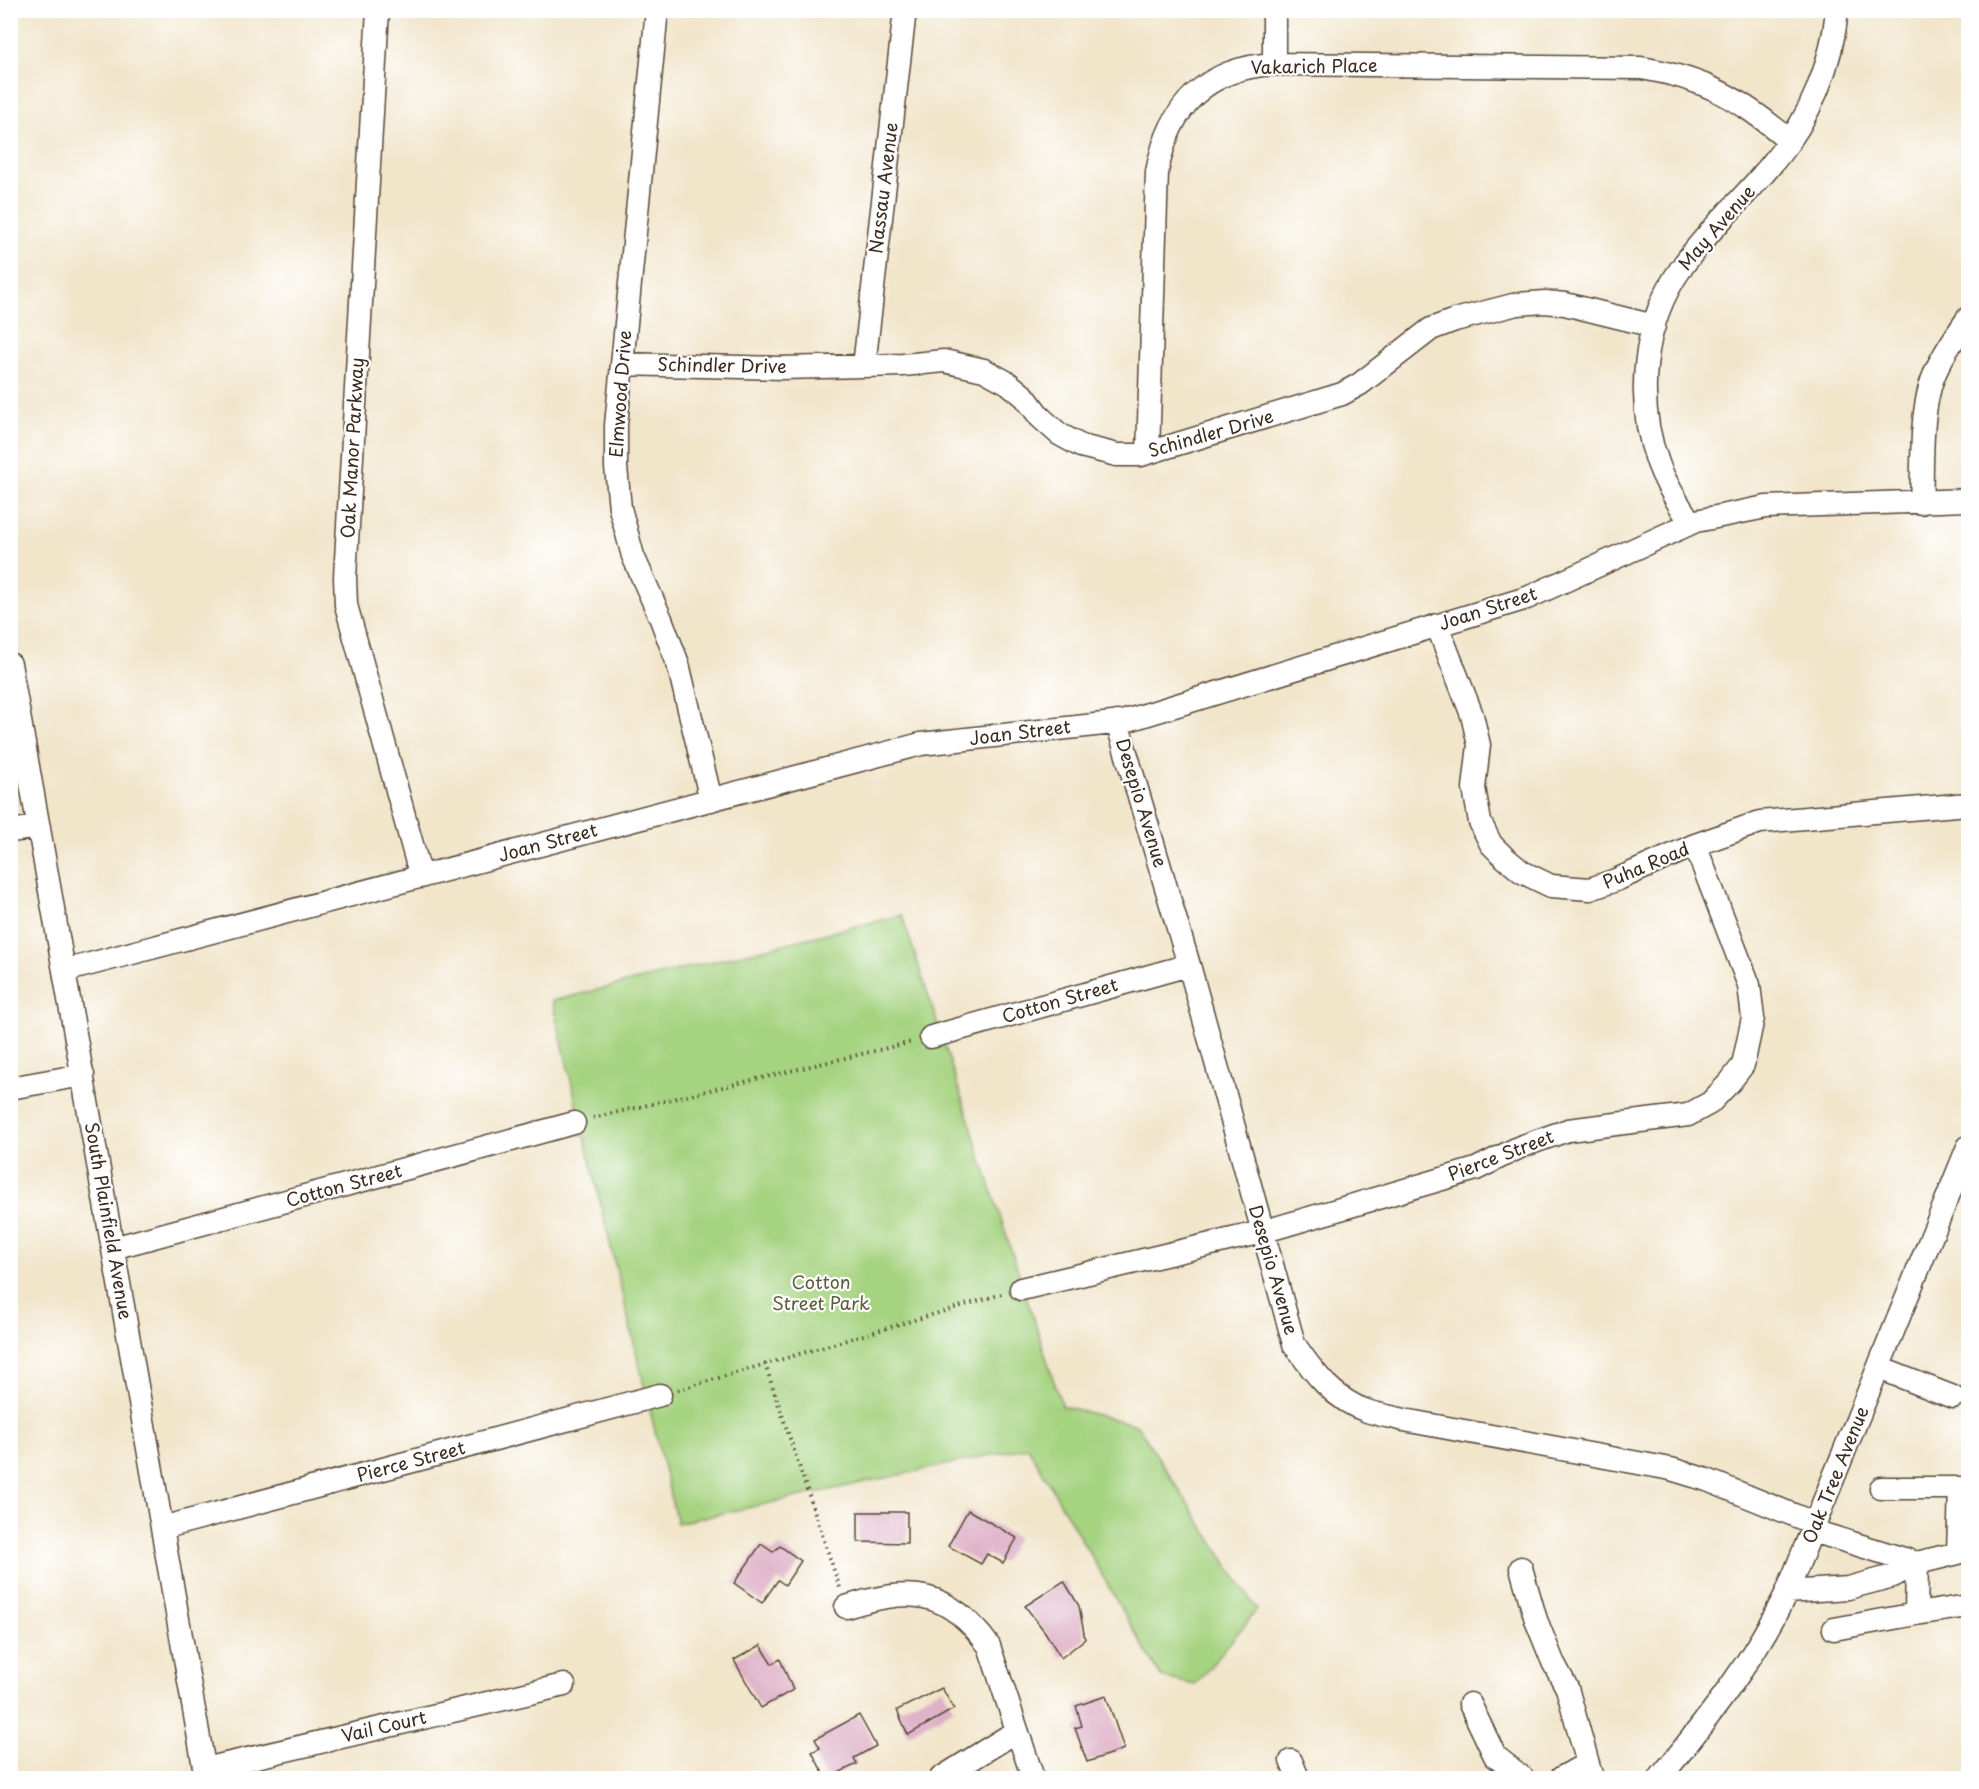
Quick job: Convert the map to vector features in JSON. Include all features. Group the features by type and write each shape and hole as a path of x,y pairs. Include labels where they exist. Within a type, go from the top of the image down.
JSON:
{"street":[{"name":"Oak Manor Parkway","path":"378,10 346,565 346,605 421,877"},
{"name":"Elmwood Drive","path":"657,10 616,425 616,467 620,508 633,556 678,664 711,800"},
{"name":"Nassau Avenue","path":"864,366 905,10"},
{"path":"1274,10 1274,64"},
{"name":"May Avenue","path":"1691,523 1667,484 1649,429 1645,395 1646,372 1654,326 1671,284 1682,267 1776,160 1809,109 1830,52 1837,10"},
{"name":"Vakarich Place","path":"1148,453 1158,172 1162,148 1171,126 1184,106 1201,89 1222,76 1245,68 1274,64 1641,68 1666,72 1716,89 1761,116 1790,141"},
{"name":"Schindler Drive","path":"622,364 782,368 903,365 944,361 970,366 1008,383 1025,397 1040,417 1059,434 1081,446 1117,455 1148,453 1342,394 1360,384 1431,329 1455,320 1517,304 1545,302 1565,304 1654,326"},
{"path":"1921,503 1925,414 1930,386 1954,338 1968,318"},
{"name":"Joan Street","path":"64,971 921,744 1116,722 1527,598 1691,523 1766,507 1968,500"},
{"name":"Puha Road","path":"1437,626 1472,715 1479,745 1474,788 1480,822 1491,844 1504,856 1522,872 1551,886 1590,889 1695,845 1760,822 1968,804"},
{"name":"South Plainfield Avenue","path":"10,664 205,1774"},
{"name":"Desepio Avenue","path":"1116,722 1189,965 1294,1344 1313,1371 1334,1392 1365,1410 1404,1420 1671,1469 1707,1480 1814,1527 1917,1563"},
{"path":"10,831 39,827"},
{"name":"Pierce Street","path":"1021,1289 1262,1232 1476,1169 1520,1147 1568,1130 1688,1115 1710,1103 1743,1065 1753,1018 1749,985 1695,845"},
{"name":"Cotton Street","path":"931,1037 1189,965"},
{"path":"10,1088 83,1076"},
{"name":"Cotton Street","path":"113,1248 574,1123"},
{"name":"Oak Tree Avenue","path":"1660,1779 1733,1685 1761,1642 1787,1592 1879,1368 1963,1173 1968,1147"},
{"path":"1879,1368 1953,1397"},
{"name":"Pierce Street","path":"162,1528 660,1395"},
{"path":"1787,1592 1848,1588 1893,1576 1917,1563 1963,1552 1964,1488 1881,1488"},
{"path":"1916,1614 1917,1563"},
{"path":"1521,1568 1536,1620 1553,1662 1567,1688 1590,1771 1561,1779"},
{"path":"846,1607 897,1594 918,1595 939,1600 958,1612 975,1627 989,1646 1033,1779"},
{"path":"1834,1629 1968,1606"},
{"name":"Vail Court","path":"205,1774 564,1684"},
{"path":"1470,1704 1495,1756 1523,1779"},
{"path":"941,1779 1017,1731"}],"path":[{"path":"574,1123 931,1037"},
{"path":"660,1395 1021,1289"},
{"path":"765,1364 846,1607"}],"green space":[{"name":"Cotton Street Park","path":"902,915 1062,1406 1137,1425 1257,1610 1195,1685 1161,1677 1028,1447 677,1523 552,1001"}],"building":[{"path":"968,1510 1017,1538 1003,1563 987,1554 981,1564 948,1546"},
{"path":"858,1512 907,1512 907,1543 858,1542"},
{"path":"761,1544 773,1552 780,1546 801,1561 785,1585 778,1580 762,1603 734,1583"},
{"path":"1064,1581 1079,1606 1085,1639 1061,1658 1025,1606"},
{"path":"761,1645 772,1664 780,1659 793,1690 761,1708 734,1660"},
{"path":"942,1688 954,1709 908,1735 897,1710"},
{"path":"1106,1696 1124,1749 1087,1762 1075,1728 1082,1726 1076,1706"},
{"path":"859,1715 876,1746 854,1758 857,1764 826,1779 812,1752 820,1748 815,1739"}]}
